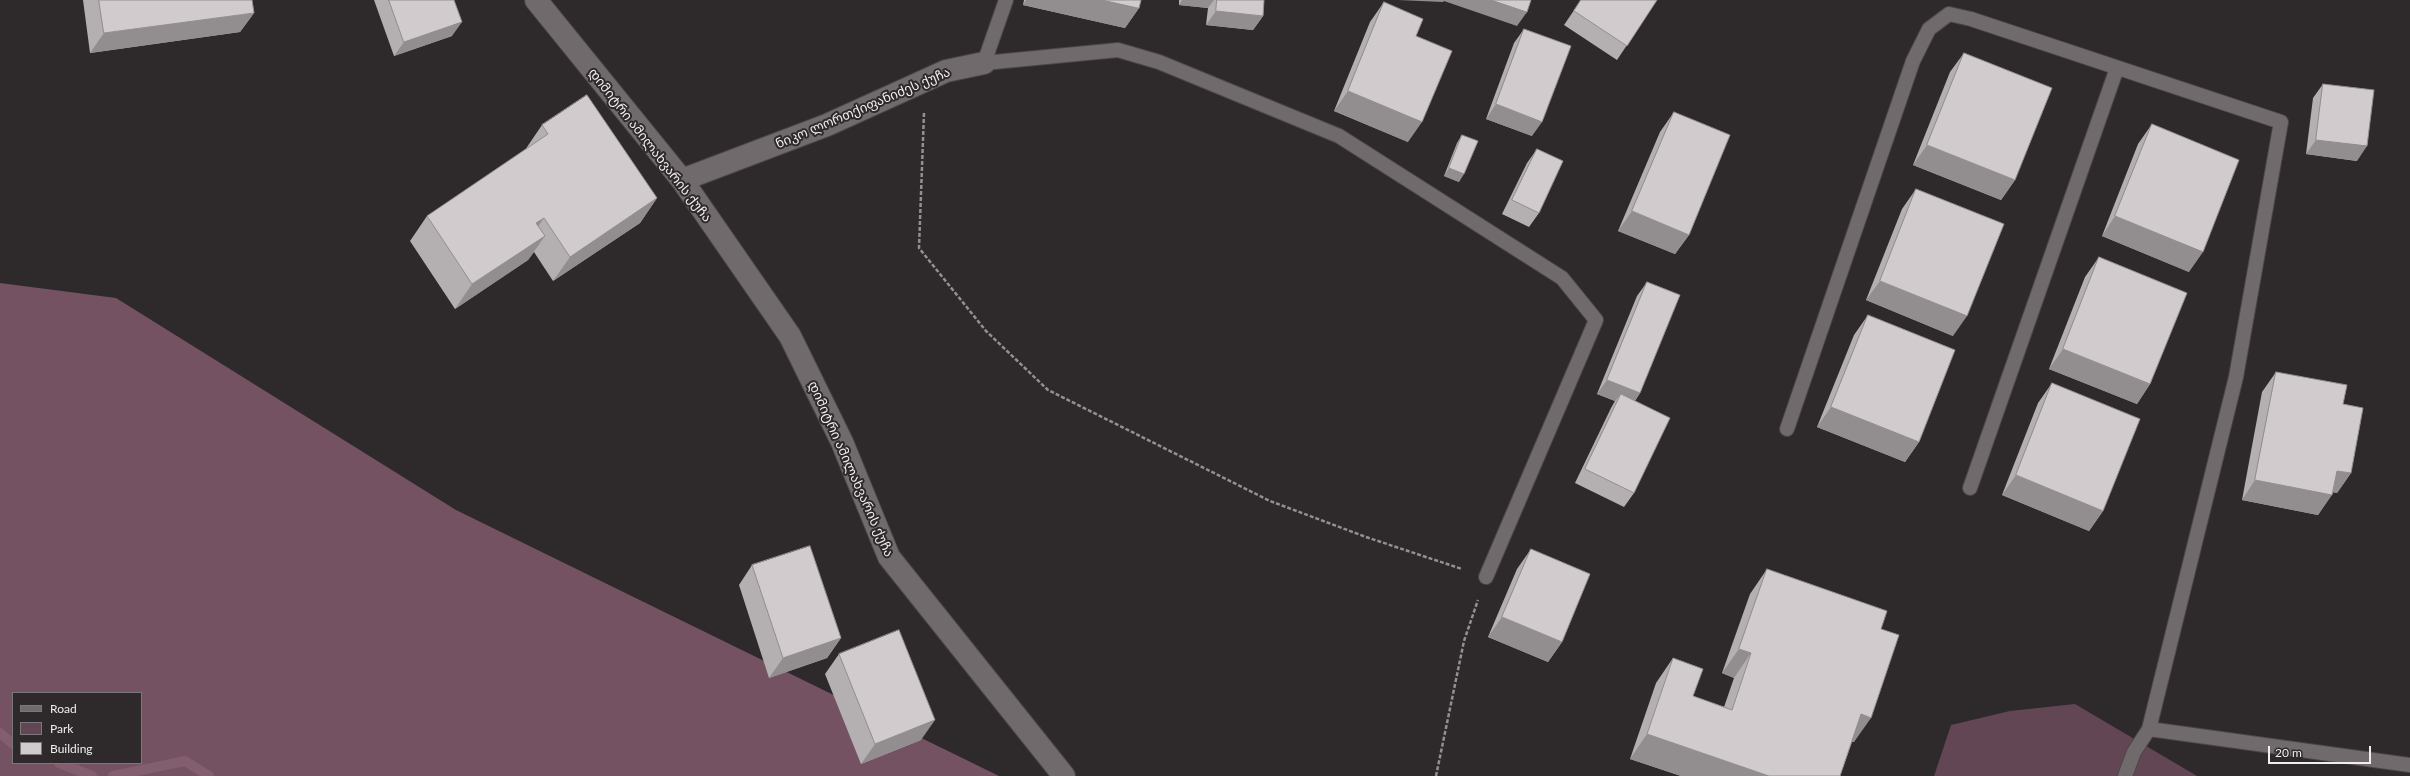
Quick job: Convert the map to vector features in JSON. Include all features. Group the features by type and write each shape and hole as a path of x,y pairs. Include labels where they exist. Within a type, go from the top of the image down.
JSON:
{"street":[{"name":"დიმიტრი ამილახვარის ქუჩა","path":"536,0 682,180 790,336 842,442 889,557 1064,776"},
{"name":"ნიკო ლორთქიფანიძეს ქუჩა","path":"682,180 828,124 946,71 984,63"}],"lane":[{"path":"1006,0 984,63 1118,50 1159,62 1339,136 1562,278 1596,320 1486,577"},
{"path":"1787,429 1913,61 1929,29 1949,14 1971,19 2281,122 2236,377 2149,729 2134,752 2125,776"},
{"path":"1970,488 2117,68"},
{"path":"2149,729 2410,766"}],"path":[{"path":"926,80 919,248 986,331 1048,390 1270,501 1366,538 1486,577 1464,641 1436,776"}],"green space":[{"path":"2075,704 2197,776 1934,776 1951,725 2010,711"}],"shaded area":[{"path":"0,283 116,298 456,510 999,776 0,776"}],"building":[{"path":"99,0 252,0 254,13 104,33"},
{"path":"389,0 454,0 462,22 404,42"},
{"path":"1102,0 1141,0 1139,8"},
{"path":"1217,0 1264,0 1263,16 1216,11"},
{"path":"1491,0 1531,0 1527,12"},
{"path":"1581,0 1657,0 1627,46 1574,11"},
{"path":"1384,2 1423,19 1416,36 1452,51 1422,122 1348,91"},
{"path":"1524,29 1571,46 1542,122 1496,104"},
{"path":"1964,53 2052,88 2015,180 1927,145"},
{"path":"2323,84 2374,90 2367,146 2316,140"},
{"path":"587,95 657,198 570,257 544,218 536,223 545,236 472,284 427,216 548,134 542,125"},
{"path":"1674,112 1730,135 1689,235 1632,211"},
{"path":"2152,124 2239,160 2203,252 2115,216"},
{"path":"1462,135 1478,141 1464,174 1449,168"},
{"path":"1537,149 1563,161 1539,213 1512,200"},
{"path":"1916,189 2004,224 1967,316 1880,281"},
{"path":"2099,257 2187,293 2150,384 2063,349"},
{"path":"1647,282 1680,295 1640,393 1607,380"},
{"path":"1868,315 1955,350 1919,442 1831,407"},
{"path":"2276,372 2347,385 2343,404 2363,408 2351,473 2337,471 2332,495 2255,480"},
{"path":"2052,383 2140,419 2103,511 2016,475"},
{"path":"1621,394 1670,418 1634,493 1585,469"},
{"path":"810,546 841,638 783,658 752,565"},
{"path":"1531,549 1590,574 1562,642 1502,617"},
{"path":"1767,569 1887,611 1881,629 1899,635 1871,718 1861,714 1840,776 1769,776 1647,734 1673,658 1703,669 1693,696 1732,710 1751,653 1739,649"},
{"path":"899,630 935,720 875,744 839,654"}],"waterway":[{"path":"0,733 12,743"},
{"path":"113,776 185,761 209,776"},
{"path":"62,764 92,776"}]}
